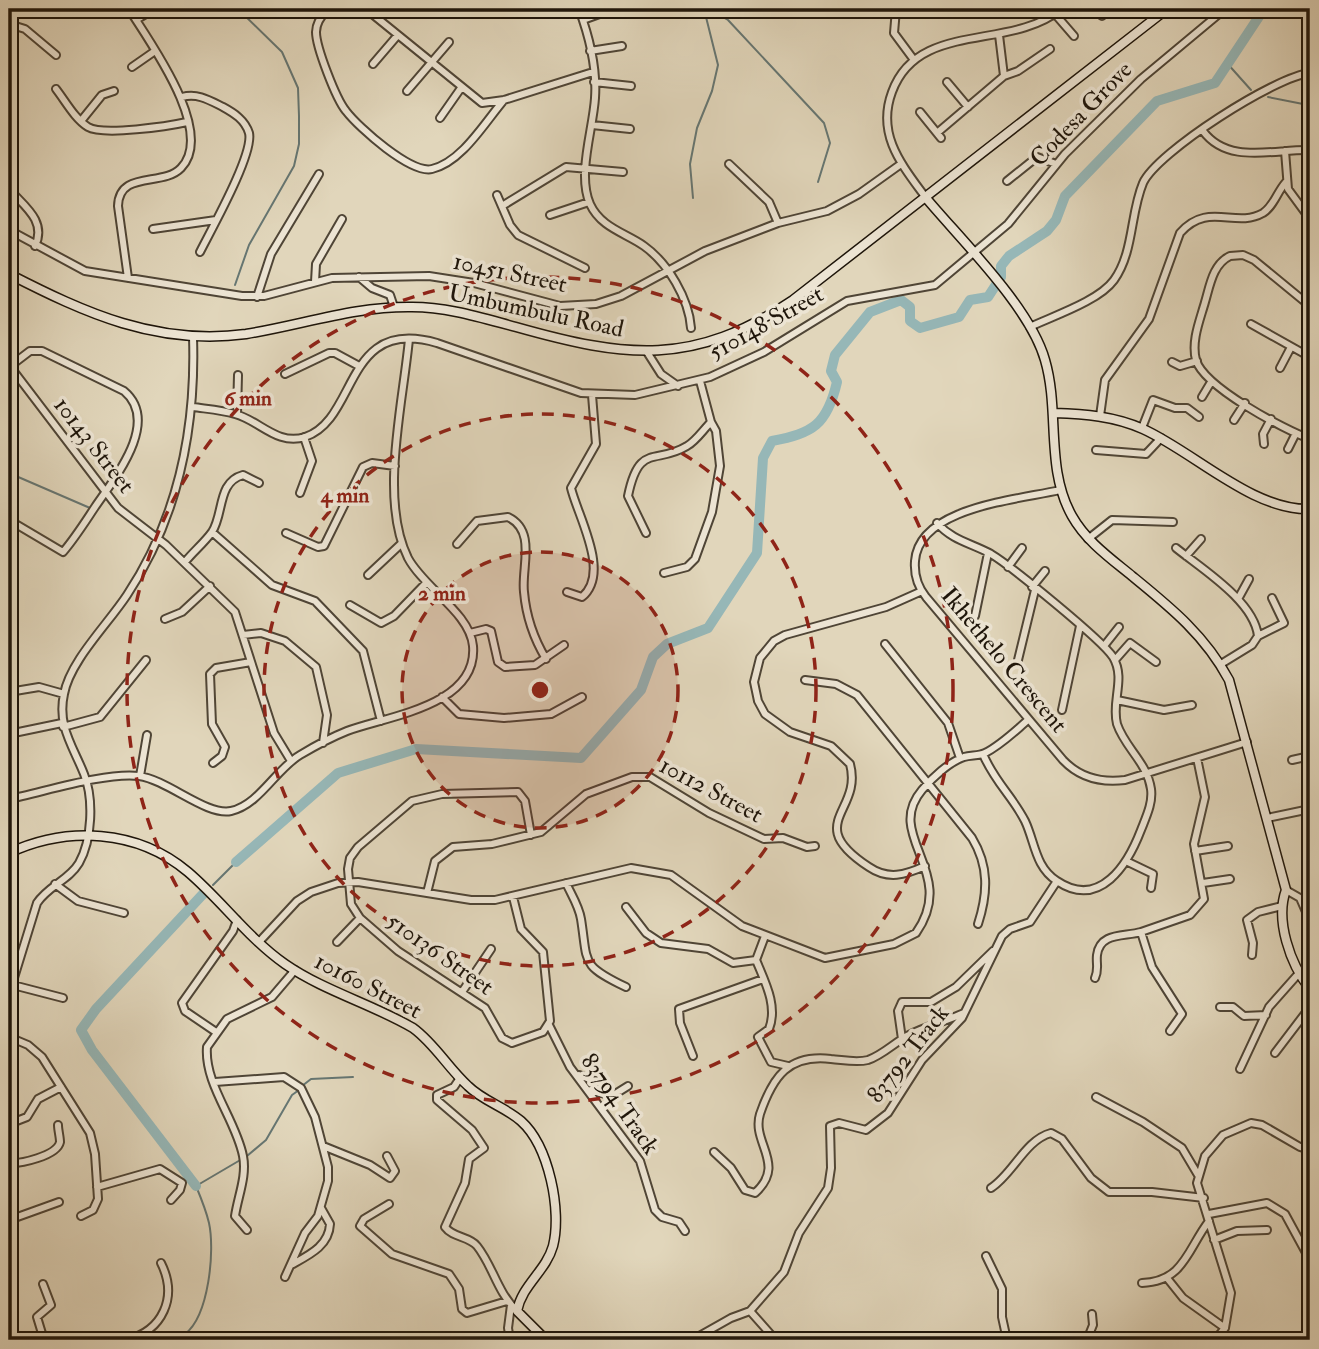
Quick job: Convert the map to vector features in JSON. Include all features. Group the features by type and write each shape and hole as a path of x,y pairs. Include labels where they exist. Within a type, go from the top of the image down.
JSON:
{"street":[{"path":"128,278 118,206 120,195 135,182 168,176 183,167 190,154 182,97 129,9"},
{"path":"136,20 154,9"},
{"path":"328,9 318,22 316,36 341,103 353,119 414,168 429,170 450,160 504,100"},
{"path":"366,9 482,103 504,100 593,72"},
{"path":"579,9 590,51 594,82 586,188 589,202 603,221 647,248 666,270 685,299 691,328"},
{"path":"896,9 894,33 914,60"},
{"path":"1095,9 1102,16"},
{"name":"Umbumbulu Road","path":"9,274 103,319 193,337 246,334 352,311 394,307 444,309 597,348 647,352 699,345 763,320 926,198 1167,9"},
{"name":"Codesa Grove","path":"973,254 1013,219 1056,164 1148,72 1225,9"},
{"path":"1074,36 1058,11 1030,28 941,45 914,60 899,77 887,113 889,137 901,164 1001,287 1030,327 1045,358 1054,413 1060,489 1072,517 1088,539 1194,628 1221,664 1234,692 1286,890 1282,906 1283,927 1300,972 1310,989"},
{"path":"583,20 604,12"},
{"path":"9,24 25,29 56,55"},
{"path":"999,35 1004,76"},
{"path":"373,64 397,36"},
{"path":"407,91 449,43"},
{"path":"590,51 622,46"},
{"path":"920,112 939,136 1004,76 1022,69 1050,49"},
{"path":"132,67 155,51"},
{"path":"1030,327 1109,286 1125,255 1146,178 1165,156 1276,83 1310,73"},
{"path":"594,82 631,86"},
{"path":"947,82 968,107"},
{"path":"440,118 461,88"},
{"path":"56,89 81,121 99,131 153,129 187,122"},
{"path":"81,121 102,95 114,91"},
{"path":"182,97 203,97 231,111 243,122 248,133 248,151 200,252"},
{"path":"592,125 630,129"},
{"path":"1203,131 1215,144 1230,151 1310,150"},
{"path":"1285,151 1286,182 1292,196 1310,219"},
{"path":"1007,181 1037,157 1056,164"},
{"path":"729,164 769,202 778,223"},
{"name":"10451 Street","path":"9,230 76,268 257,297 315,282 359,277 454,279 570,307 610,300 666,270 778,223 827,211 901,164"},
{"path":"502,206 562,169 587,168 623,172"},
{"path":"257,297 271,254 319,174"},
{"path":"1100,416 1105,380 1149,318 1180,233 1190,223 1205,216 1258,215 1270,207 1286,182"},
{"path":"9,189 38,223 40,232 35,246"},
{"path":"497,195 510,225 518,235 585,268"},
{"path":"550,215 589,202"},
{"path":"315,282 316,264 342,219"},
{"path":"153,229 216,220"},
{"name":"510148 Street","path":"409,339 437,343 592,395 635,395 701,381 764,352 841,303 935,285 973,254"},
{"path":"1310,306 1250,257 1236,255 1225,258 1215,271 1196,334 1197,361 1211,382 1310,439"},
{"path":"359,277 372,288 390,295 394,307"},
{"path":"1251,324 1290,349 1310,358"},
{"path":"9,994 33,910 41,896 77,866 87,834 87,783 63,725 64,694 72,671 129,592 158,538 176,489 193,407 193,337"},
{"path":"9,799 122,775 140,776 162,782 216,810 231,811 247,804 291,761 346,732 414,713 442,697 469,668 473,653 471,633 412,564 402,542 393,507 409,339 380,347 359,366 324,424 304,437 276,435 237,414 193,407"},
{"path":"1280,368 1290,349"},
{"path":"9,366 30,351 42,351 118,387 134,400 137,424 130,454 62,553 9,520"},
{"path":"647,352 661,374 678,386"},
{"path":"285,374 329,353 340,355 359,366"},
{"path":"1172,362 1180,366 1197,361"},
{"name":"10143 Street","path":"9,366 105,492 132,522 158,538 235,612 274,733 291,761"},
{"path":"237,414 238,375"},
{"path":"664,573 693,562 712,512 720,466 717,435 701,381"},
{"path":"1202,397 1211,382"},
{"path":"566,592 582,597 594,577 589,542 571,488 596,444 592,395"},
{"path":"1142,428 1153,400 1175,408 1187,408 1199,417"},
{"path":"1234,420 1245,403"},
{"path":"1054,413 1100,416 1142,428 1271,503 1310,509"},
{"path":"1264,444 1263,434 1271,418"},
{"path":"646,533 628,496 642,462 649,456 688,446 711,422"},
{"path":"1288,449 1296,433"},
{"path":"300,493 312,461 304,437"},
{"path":"1096,450 1146,454 1161,438"},
{"path":"286,533 318,547 324,546 363,467 372,463 396,466"},
{"path":"185,562 212,533 224,492 233,479 243,475 259,482"},
{"path":"983,754 994,778 1025,820 1042,865 1057,881 1079,888 1101,885 1114,878 1128,862 1150,804 1147,773 1119,728 1119,675 1115,660 1104,646 1080,625 1008,567 988,552 953,538 937,523 958,514 1060,489"},
{"path":"457,544 481,520 508,517 519,526 526,543 524,595 535,640 546,659"},
{"path":"1088,539 1112,520 1173,522"},
{"name":"Ikhethelo Crescent","path":"937,523 927,532 917,552 915,572 922,591 1028,720 1067,764 1081,774 1108,782 1247,743"},
{"path":"212,533 272,585 315,601 363,651 381,721"},
{"path":"1186,556 1201,539"},
{"path":"368,575 402,542"},
{"path":"1008,567 1021,548"},
{"path":"1176,548 1238,599 1251,615 1258,636"},
{"path":"975,616 988,552"},
{"path":"1018,660 1033,588 1045,571"},
{"path":"1238,599 1249,579"},
{"path":"350,605 381,623 394,616 426,583"},
{"path":"165,619 182,612 210,586"},
{"path":"922,591 886,607 779,638 760,658 754,681 761,708 774,723 790,732 831,746 850,764 852,786 837,824 838,838 845,850 885,875 909,873 925,866"},
{"path":"1221,664 1249,648 1258,636 1284,623 1272,598"},
{"path":"1062,710 1080,625"},
{"path":"1104,646 1119,626"},
{"path":"471,633 486,629 491,631 498,662 502,667 532,666 564,645"},
{"path":"243,635 261,633 285,641 316,667 327,715 323,743"},
{"path":"1115,660 1130,643 1156,662"},
{"path":"885,644 948,723 955,735 960,758"},
{"path":"9,734 100,717 146,660"},
{"path":"214,762 222,757 225,747 212,724 209,674 216,668 251,662"},
{"path":"805,680 836,684 857,695 972,838 980,853 986,884 978,924"},
{"path":"9,692 39,687 64,694"},
{"path":"442,697 449,707 459,713 504,718 551,714 582,697"},
{"path":"1117,700 1164,710 1192,705"},
{"path":"259,942 305,896 328,885 349,882 482,901 513,897 631,868 664,873 685,883 742,926 828,958 903,941 919,929 929,904 931,882 913,838 910,822 915,802 929,783 960,758 983,754 1028,720"},
{"path":"140,776 147,735"},
{"path":"1292,760 1310,756"},
{"path":"1095,978 1099,969 1097,953 1105,940 1114,935 1141,932 1191,915 1203,903 1203,883 1194,836 1205,797 1197,758"},
{"name":"10112 Street","path":"427,893 435,861 453,847 492,844 545,830 570,805 586,794 613,781 641,776 655,780 709,813 764,839 783,838 807,847 815,846"},
{"path":"349,882 349,862 358,847 404,806 431,795 518,792 525,801 531,835"},
{"path":"1267,818 1310,810"},
{"name":"10160 Street","path":"9,853 40,841 87,834 128,841 166,856 189,873 259,942 295,970 413,1028 431,1043 460,1079 478,1095 526,1125 540,1150 552,1184 556,1215 552,1247 512,1306"},
{"path":"1195,851 1228,846"},
{"path":"1128,862 1152,873 1151,888"},
{"path":"1203,883 1230,879"},
{"name":"83792 Track","path":"692,1340 731,1318 750,1311 785,1272 799,1233 827,1191 831,1168 830,1126 839,1123 866,1130 881,1120 895,1104 922,1060 965,1012 1006,932 1030,922 1057,881"},
{"name":"510136 Street","path":"349,882 351,904 360,918 398,951 489,1011 502,1038 508,1042 543,1032 549,1025"},
{"path":"566,883 580,915 582,943 587,959 603,975 626,987"},
{"path":"55,884 78,901 124,914"},
{"path":"1286,890 1300,898 1310,921"},
{"path":"513,897 521,929 543,952 549,1025"},
{"path":"1252,955 1254,943 1247,920 1258,912 1282,906"},
{"path":"626,907 656,940 673,946 708,949 737,963 756,960"},
{"name":"510136 Street","path":"337,942 360,918"},
{"path":"216,1032 185,1011 183,1003 233,931 237,920"},
{"path":"1141,932 1152,967 1182,1014 1170,1031"},
{"path":"765,936 756,960 764,979 772,1019 766,1034 757,1039 771,1062 788,1066 807,1058 861,1062 873,1058 902,1039 965,1012"},
{"path":"462,992 491,949"},
{"path":"902,1039 898,1011 902,1002 932,1002 956,987 995,950"},
{"path":"247,1230 234,1216 243,1176 243,1157 207,1053 216,1032 233,1015 272,997 295,970"},
{"path":"1240,1069 1266,1014 1300,972"},
{"path":"693,1056 680,1023 679,1009 764,979"},
{"path":"10,984 63,998"},
{"path":"1220,1007 1233,1007 1244,1016 1266,1014"},
{"path":"1275,1053 1310,1007"},
{"name":"83794 Track","path":"549,1025 603,1114 640,1161 656,1210 662,1217 679,1222 685,1231"},
{"path":"9,1037 38,1052 92,1139 97,1205 81,1216"},
{"path":"714,1152 731,1168 745,1191 752,1194 757,1192 770,1161 760,1136 759,1119 788,1066"},
{"path":"577,1074 600,1083"},
{"path":"215,1082 276,1076 296,1083 315,1117 329,1173 321,1208 285,1277"},
{"path":"460,1079 454,1087 437,1095 437,1100 472,1130 484,1148 469,1159 465,1183 445,1227 449,1232 477,1246 512,1306 546,1340"},
{"path":"589,1089 612,1096 628,1086"},
{"path":"9,1124 27,1116 41,1097 61,1087"},
{"path":"1096,1097 1143,1122 1182,1148 1198,1175 1214,1240 1230,1284 1231,1300 1225,1328 1215,1340"},
{"path":"1198,1175 1213,1143 1244,1124 1262,1125 1310,1150"},
{"path":"9,1163 20,1162 56,1147 60,1142 58,1125"},
{"path":"991,1188 1005,1178 1040,1138 1051,1133 1062,1139 1091,1178 1108,1192 1152,1192 1204,1198"},
{"path":"323,1146 370,1165 390,1178 395,1171 387,1156"},
{"path":"97,1188 160,1169 182,1183 180,1191 171,1200"},
{"path":"9,1220 59,1202"},
{"path":"1142,1283 1160,1282 1167,1278 1192,1251 1209,1217 1253,1203 1271,1205 1285,1214 1310,1260"},
{"path":"389,1204 364,1219 360,1226 392,1254 449,1274 457,1285 466,1312 512,1306"},
{"path":"291,1265 312,1253 327,1238 329,1219 321,1208"},
{"path":"1214,1240 1247,1229 1267,1230"},
{"path":"986,1256 1002,1289 1002,1317 1007,1340"},
{"path":"126,1340 152,1330 162,1319 168,1278 162,1263"},
{"path":"1167,1278 1183,1298 1225,1328"},
{"path":"43,1284 51,1306 37,1317 44,1340"},
{"path":"510,1340 508,1328 512,1306"},
{"path":"750,1311 773,1337"},
{"path":"1087,1340 1093,1325 1092,1314"}],"waterway":[{"path":"235,285 249,245 294,166 299,144 298,88 282,52 238,9"},
{"path":"693,198 690,164 697,128 712,91 718,65 704,9"},
{"path":"709,9 728,20 824,123 830,143 818,182"},
{"path":"870,9 873,15"},
{"path":"236,862 338,773 416,749 581,758 641,690 653,657 667,644 708,628 757,553 763,458 772,441 808,430 823,417 837,382 831,371 835,355 870,312 901,300 910,307 910,321 920,328 959,317 970,300 988,297 1001,277 1001,266 1009,256 1047,231 1056,220 1065,196 1157,101 1215,83 1264,9"},
{"path":"1226,62 1251,90"},
{"path":"1268,97 1303,104 1310,100"},
{"path":"9,473 90,508"},
{"path":"213,885 236,862"},
{"path":"196,1186 92,1050 81,1030 96,1009 204,893"},
{"path":"302,1086 311,1079 353,1077"},
{"path":"247,1156 266,1140 292,1095 299,1090"},
{"path":"169,1340 185,1334 193,1325 200,1313 208,1282 211,1235 196,1186 242,1159"}]}
